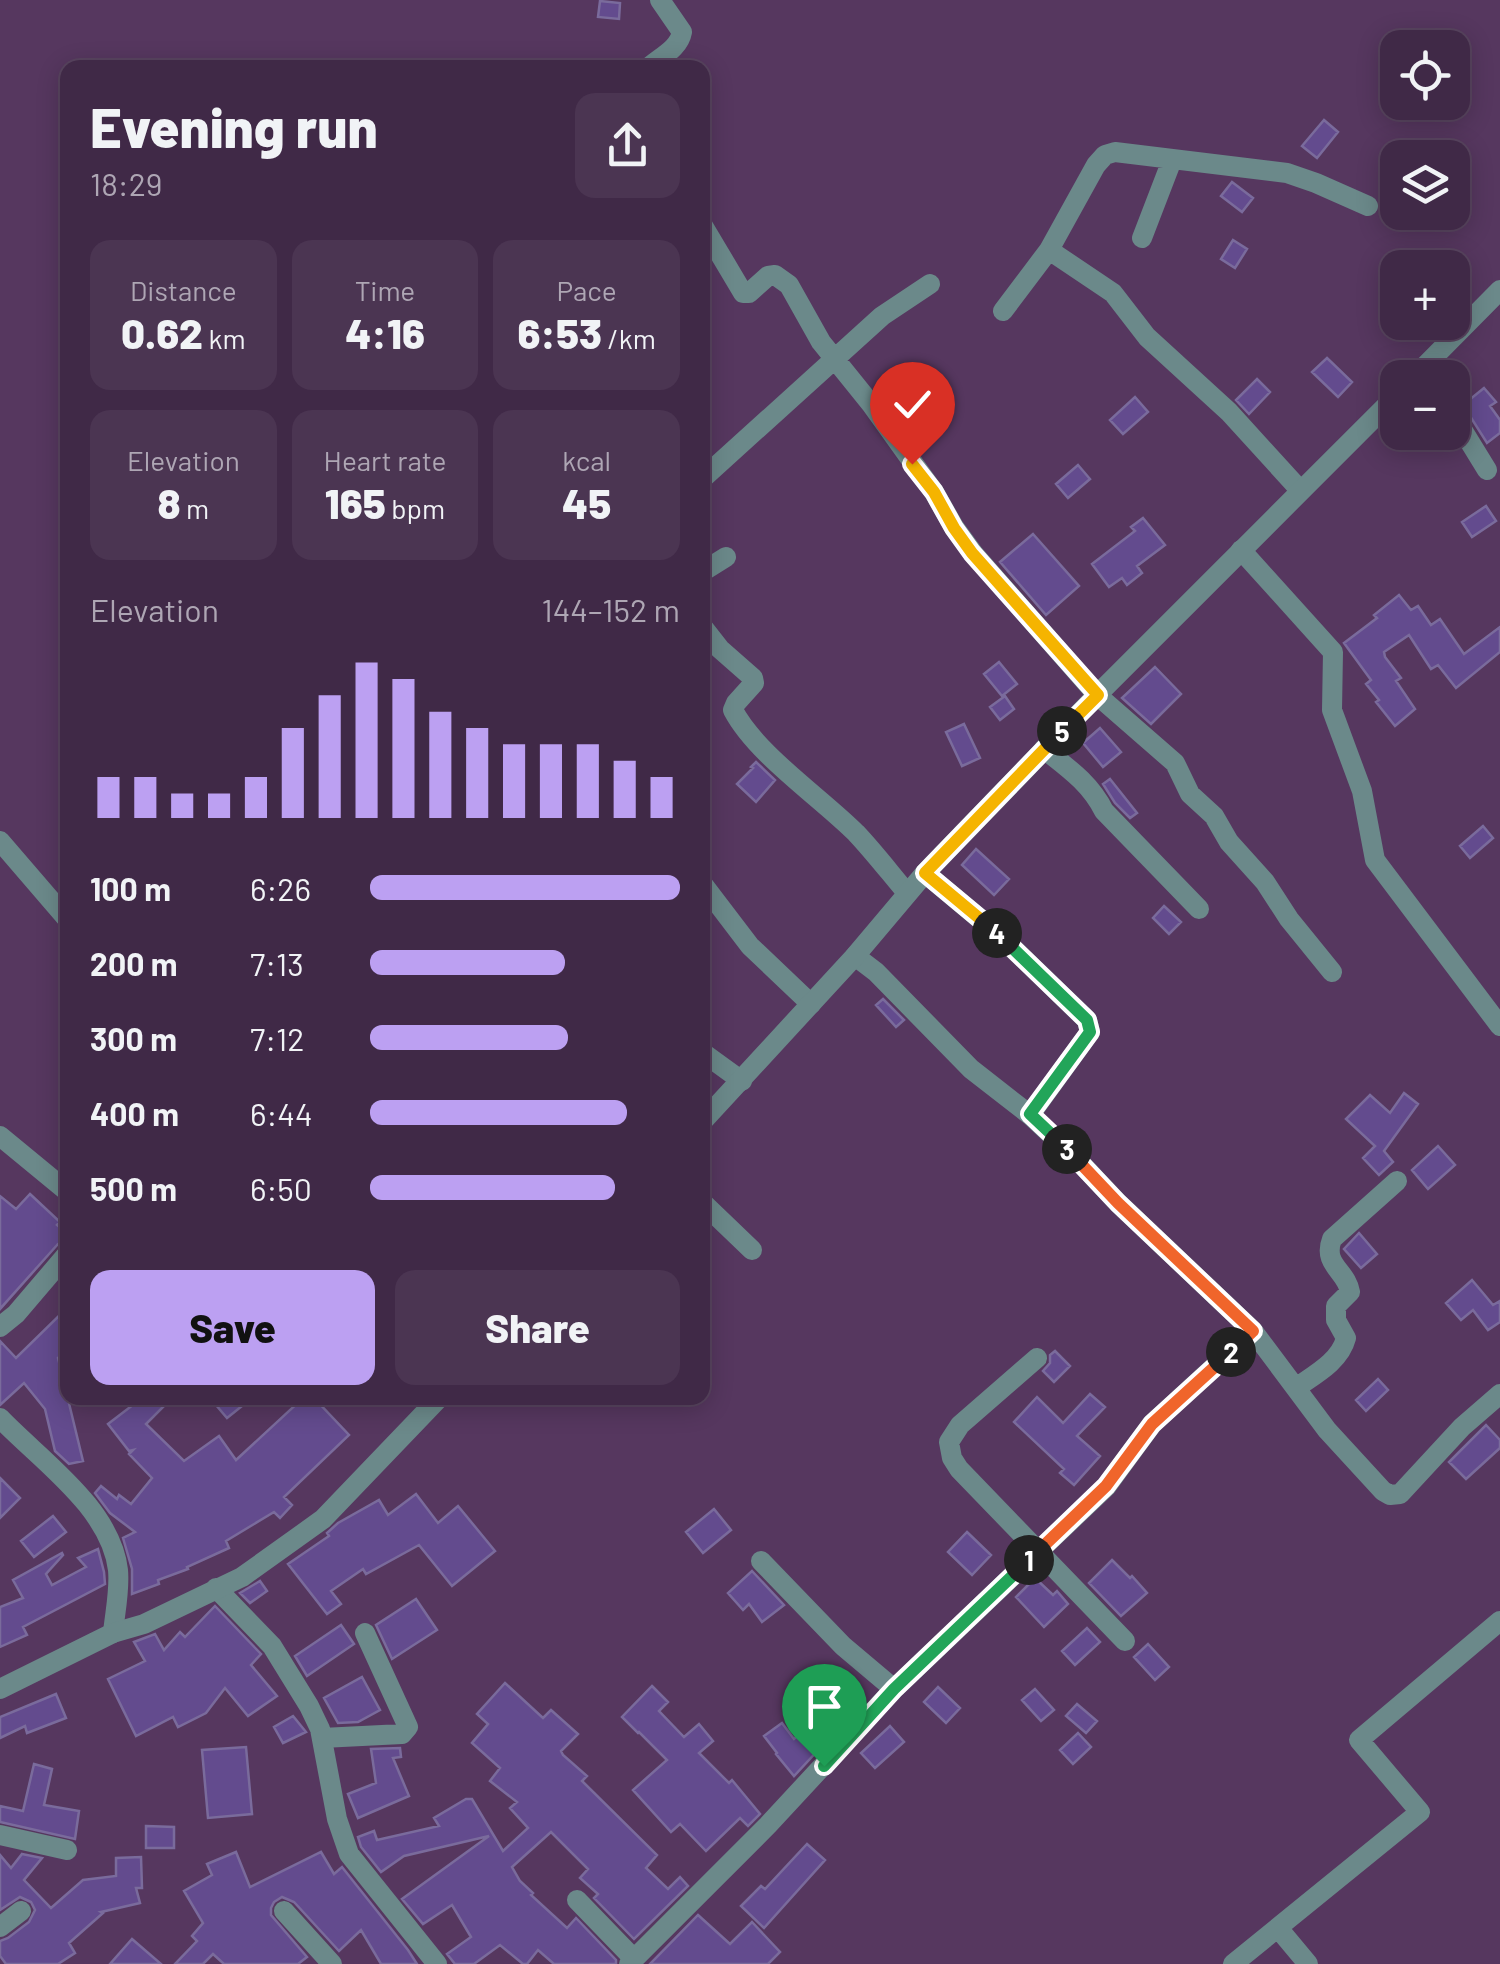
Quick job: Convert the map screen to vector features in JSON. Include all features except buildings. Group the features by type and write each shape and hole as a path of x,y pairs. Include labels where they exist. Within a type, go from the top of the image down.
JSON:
{"street":[{"path":"658,60 675,47 682,32 660,0"},
{"path":"1003,310 1050,250 1105,155 1115,152 1288,173 1368,206"},
{"path":"1142,238 1172,160"},
{"path":"710,237 743,292 748,293 768,276 782,278 821,342 934,492 972,553 1098,695 1175,763 1190,794 1214,816 1229,842 1266,882 1289,920 1332,972"},
{"path":"1050,250 1113,293 1147,337 1229,412 1300,490"},
{"path":"710,473 882,316 930,284"},
{"path":"1433,360 1500,290"},
{"path":"710,1114 856,956 925,873 1380,412"},
{"path":"1470,442 1487,470"},
{"path":"1241,550 1333,652 1332,710 1362,791 1375,860 1500,1026"},
{"path":"710,567 726,557"},
{"path":"710,636 754,683 733,710 738,721 857,834 907,894"},
{"path":"1044,750 1084,781 1104,811 1199,910"},
{"path":"0,842 60,911"},
{"path":"925,873 998,934 1090,1026 1090,1032 1030,1114"},
{"path":"710,894 750,946 812,1004"},
{"path":"856,956 971,1069 1030,1114 1253,1331 1376,1486 1390,1495 1400,1494 1462,1427 1500,1394"},
{"path":"710,1058 742,1081"},
{"path":"0,1136 60,1185"},
{"path":"1297,1388 1343,1350 1346,1338 1336,1320 1336,1306 1350,1292 1349,1282 1330,1259 1329,1246 1398,1181"},
{"path":"710,1210 752,1250"},
{"path":"0,1328 60,1262"},
{"path":"577,1900 632,1962 768,1825 894,1689 1106,1486 1152,1424 1253,1331"},
{"path":"1037,1358 960,1426 949,1442 952,1458 1125,1641"},
{"path":"0,1689 113,1632 144,1624 242,1577 323,1519 433,1405"},
{"path":"0,1418 76,1493 105,1529 118,1568 113,1632"},
{"path":"761,1561 844,1646 894,1689"},
{"path":"216,1588 272,1646 316,1717 337,1819 349,1854 437,1964"},
{"path":"1233,1964 1420,1812 1358,1740 1500,1620"},
{"path":"322,1738 402,1734 408,1727 365,1634"},
{"path":"0,1834 67,1850"},
{"path":"0,1928 21,1911"},
{"path":"284,1911 332,1964"},
{"path":"1278,1928 1308,1964"}],"route":[{"path":"824,1766 894,1689 1106,1486 1152,1424 1253,1331 1030,1114 1090,1032 1090,1026 998,934 925,873 1098,695 972,553 912,464"}]}
